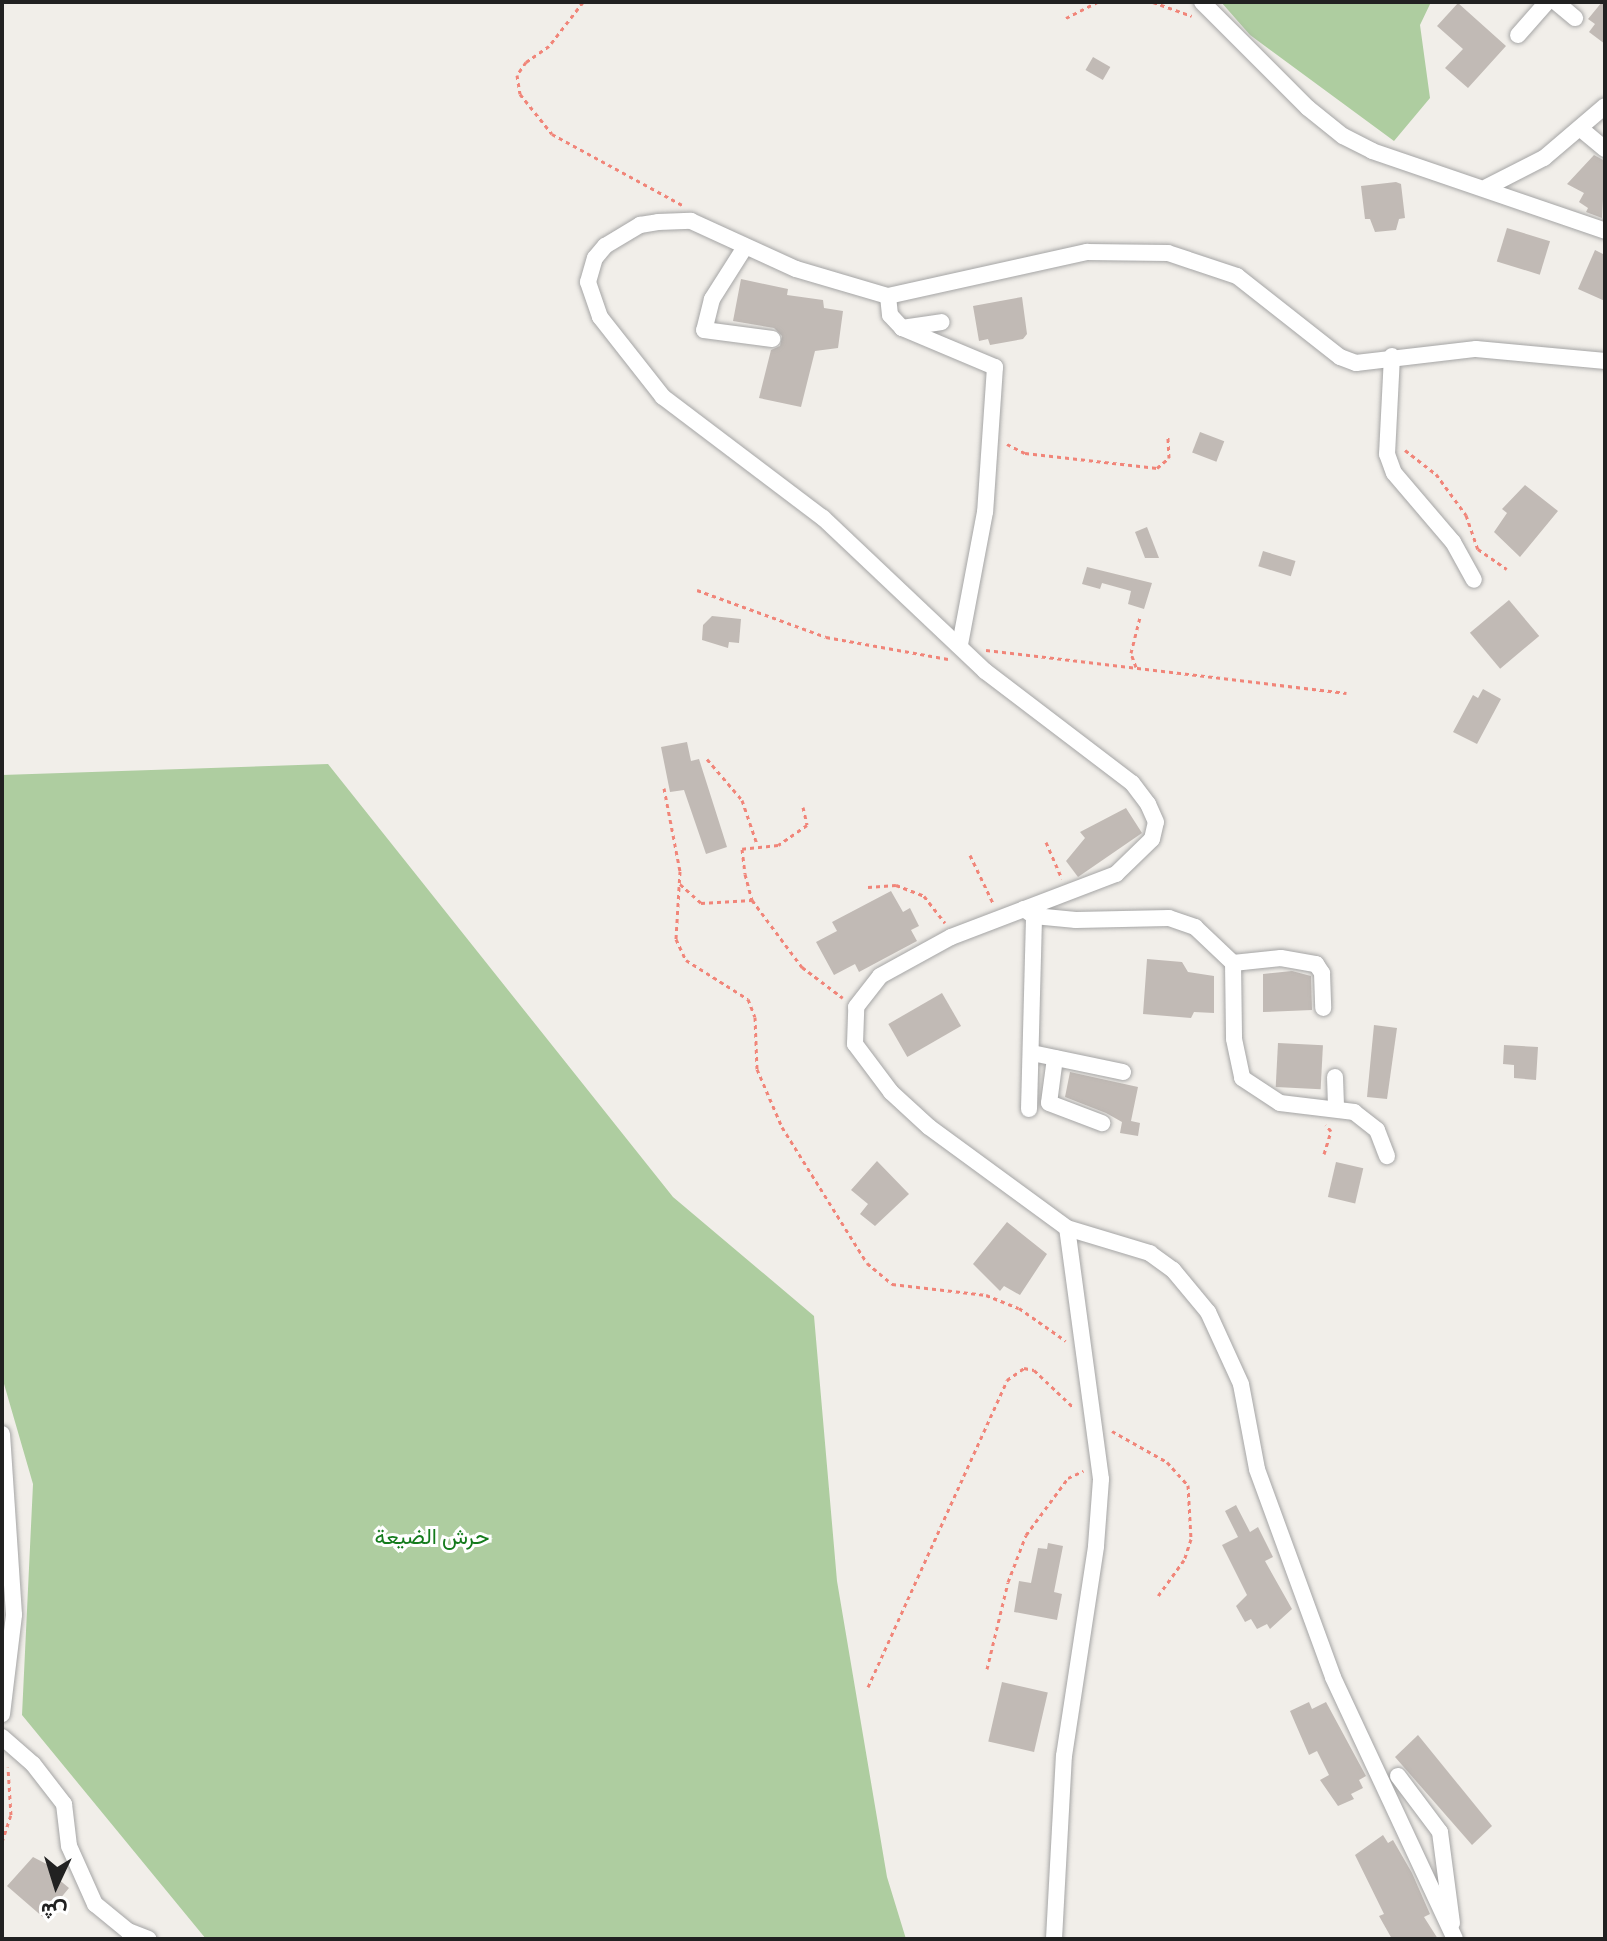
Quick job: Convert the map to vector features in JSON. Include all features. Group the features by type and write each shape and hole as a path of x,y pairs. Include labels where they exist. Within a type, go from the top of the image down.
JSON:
{"street":[{"path":"1202,2 1343,136 1372,151 1487,187 1605,231"},
{"path":"1518,35 1547,2"},
{"path":"1556,2 1575,18"},
{"path":"1487,187 1544,158 1605,106"},
{"path":"1581,129 1605,149"},
{"path":"1454,1936 1333,1677 1257,1469 1241,1384 1223,1335 1196,1295 1150,1253 1067,1228 929,1127 891,1092 855,1044 856,1007 880,976 951,937 1001,919 1029,913 1116,874 1142,854 1156,822 1132,783 966,650 823,518 663,397 600,317 588,282 595,258 605,246 640,225 691,221 745,247 888,296 1087,252 1168,253 1237,276 1340,357 1356,363 1392,356 1476,349 1605,361"},
{"path":"745,247 712,299 704,330 772,339"},
{"path":"888,296 890,315 902,328 995,367 989,422 992,439 966,650"},
{"path":"902,328 942,322"},
{"path":"1392,356 1385,436 1394,473 1453,542 1474,580"},
{"path":"1029,913 1169,918 1195,927 1233,963 1234,1039 1242,1078 1263,1095 1296,1107 1354,1112 1377,1130 1387,1156"},
{"path":"1029,913 1032,1053 1029,1109"},
{"path":"1233,963 1281,958 1316,964 1322,973 1323,1008"},
{"path":"1032,1053 1123,1072"},
{"path":"1055,1058 1049,1103 1102,1123"},
{"path":"1335,1077 1336,1109"},
{"path":"1054,1939 1064,1756 1096,1546 1100,1463 1067,1228"},
{"path":"2,1434 14,1615 2,1714"},
{"path":"5,1740 33,1764 64,1804 69,1846 95,1904 128,1931 149,1939"},
{"path":"1398,1776 1440,1832 1454,1936"}],"path":[{"path":"583,2 549,46 526,62 517,75 520,94 552,134 644,181 684,206 691,221"},
{"path":"1066,18 1098,2"},
{"path":"1153,2 1219,21"},
{"path":"992,439 1025,453 1157,468 1169,458 1168,436"},
{"path":"1385,436 1436,474 1466,515 1478,549 1507,569"},
{"path":"697,590 826,637 928,659 966,650 1035,652 1346,693"},
{"path":"1136,667 1131,653 1140,618"},
{"path":"707,759 742,800 757,844"},
{"path":"664,788 673,822 679,883 676,939 686,960 748,999 755,1017 757,1069 782,1127 867,1263 892,1284 986,1295 1019,1308 1085,1356"},
{"path":"803,807 807,825 778,845 757,844 742,849 752,900 802,967 856,1007"},
{"path":"1046,842 1068,894"},
{"path":"970,855 1001,919"},
{"path":"679,883 701,903 752,900"},
{"path":"868,887 896,885 924,896 941,912 951,937"},
{"path":"1296,1107 1331,1131 1324,1154"},
{"path":"868,1687 1007,1380 1024,1368 1034,1370 1076,1410"},
{"path":"1096,1420 1167,1462 1188,1485 1191,1539 1184,1560 1158,1596"},
{"path":"987,1669 1008,1582 1026,1535 1068,1478 1100,1463"},
{"path":"2,1842 11,1815 5,1740"}],"green space":[{"path":"1221,2 1431,2 1420,25 1430,98 1394,141 1250,35"},
{"name":"حرش الضيعة","path":"328,764 673,1197 814,1316 837,1581 887,1877 906,1939 206,1939 22,1715 33,1484 2,1377 2,775"}],"building":[{"path":"1605,2 1605,44 1589,32 1595,24 1588,19"},
{"path":"1458,3 1506,46 1468,88 1445,68 1463,49 1437,26"},
{"path":"1093,57 1110,67 1103,80 1086,70"},
{"path":"1594,155 1605,161 1602,218 1586,212 1588,208 1579,202 1584,193 1567,184"},
{"path":"1401,184 1405,218 1399,219 1396,230 1375,232 1370,219 1365,219 1361,186"},
{"path":"1507,228 1550,241 1540,275 1497,261"},
{"path":"1595,250 1605,255 1605,301 1578,289"},
{"path":"741,279 788,289 787,295 823,300 824,308 843,311 838,348 815,351 801,407 759,398 771,350 780,346 782,336 774,328 733,321"},
{"path":"1022,297 1027,334 1023,339 990,345 988,339 979,341 973,306"},
{"path":"1200,432 1224,441 1216,462 1192,453"},
{"path":"1525,485 1558,511 1520,557 1494,532 1507,513 1502,509"},
{"path":"1147,527 1159,558 1145,558 1135,532"},
{"path":"1263,551 1296,561 1291,576 1258,566"},
{"path":"1087,567 1152,583 1144,609 1128,604 1131,591 1102,583 1100,589 1082,584"},
{"path":"1509,600 1539,636 1500,669 1470,633"},
{"path":"712,616 741,619 739,643 729,642 728,648 702,640 703,625"},
{"path":"1483,689 1501,699 1477,744 1453,732 1473,695 1478,698"},
{"path":"687,742 691,761 699,759 727,847 706,854 684,790 670,792 661,747"},
{"path":"1126,808 1142,833 1078,877 1066,861 1085,838 1080,832"},
{"path":"891,891 903,912 910,908 919,926 911,930 917,941 859,972 855,964 834,975 816,942 837,931 832,922"},
{"path":"1147,959 1182,962 1188,972 1214,976 1214,1013 1194,1012 1191,1018 1143,1014"},
{"path":"1292,971 1311,976 1312,1010 1263,1012 1263,974"},
{"path":"942,993 961,1026 907,1057 888,1024"},
{"path":"1374,1025 1397,1028 1387,1099 1367,1097"},
{"path":"1278,1043 1323,1045 1321,1089 1276,1087"},
{"path":"1504,1045 1538,1047 1536,1080 1514,1078 1514,1065 1503,1064"},
{"path":"1070,1072 1138,1087 1131,1121 1140,1123 1138,1136 1120,1133 1122,1122 1065,1097"},
{"path":"877,1161 909,1194 875,1226 860,1214 868,1204 851,1190"},
{"path":"1336,1162 1363,1168 1355,1203 1328,1197"},
{"path":"1007,1222 1047,1254 1020,1295 1004,1286 1000,1291 973,1264"},
{"path":"1236,1505 1250,1532 1258,1527 1273,1557 1265,1561 1292,1609 1270,1629 1267,1624 1257,1629 1251,1619 1245,1622 1236,1606 1247,1595 1222,1545 1238,1537 1225,1511"},
{"path":"1048,1543 1063,1546 1054,1592 1062,1594 1057,1620 1014,1612 1019,1581 1031,1583 1038,1548 1047,1549"},
{"path":"1002,1682 1048,1693 1034,1752 988,1741"},
{"path":"1309,1702 1312,1709 1326,1702 1366,1776 1359,1780 1363,1788 1351,1794 1354,1799 1338,1806 1320,1780 1329,1775 1317,1751 1309,1755 1290,1711"},
{"path":"1418,1735 1492,1826 1472,1845 1395,1757"},
{"path":"1383,1835 1388,1843 1393,1840 1412,1873 1430,1914 1424,1917 1438,1939 1392,1939 1379,1916 1384,1914 1355,1855"},
{"path":"33,1857 62,1872 57,1878 69,1888 44,1918 7,1886"}]}
